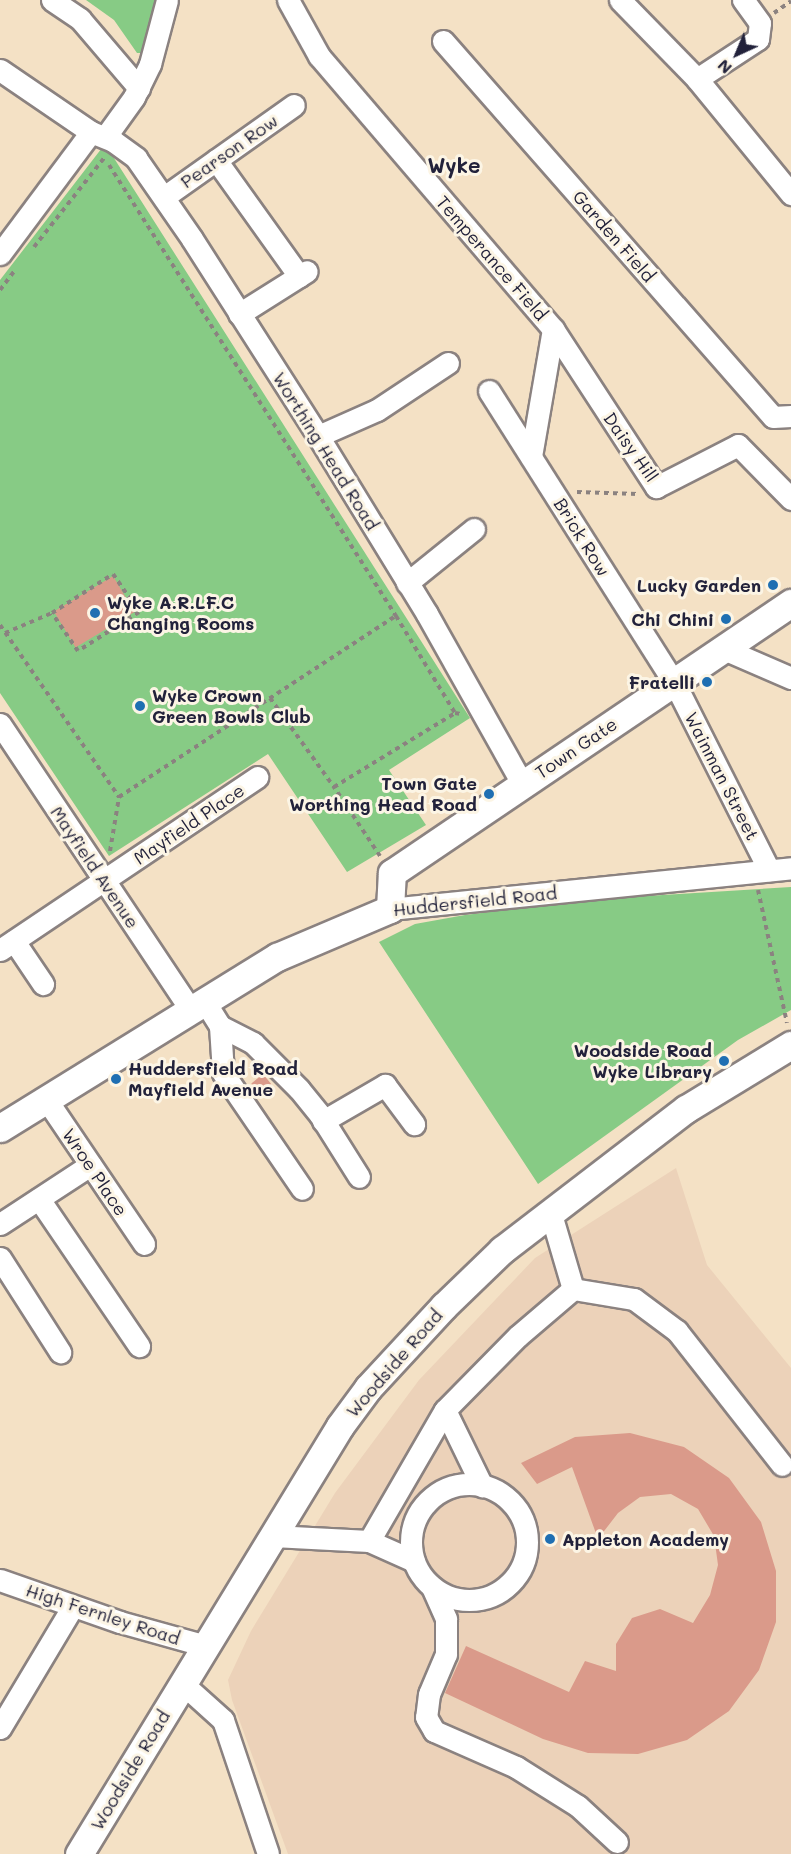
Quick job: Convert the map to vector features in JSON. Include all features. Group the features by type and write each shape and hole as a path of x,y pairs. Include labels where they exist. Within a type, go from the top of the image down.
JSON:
{"main road":[{"name":"Town Gate","path":"392,873 791,603"},
{"path":"390,909 392,873"},
{"name":"Huddersfield Road","path":"0,1128 277,957 390,909"},
{"name":"Woodside Road","path":"79,1854 339,1426 368,1388 476,1273 550,1211 686,1109 790,1037"}],"street":[{"path":"52,0 80,19 139,88"},
{"path":"0,254 98,134 123,115 150,64 167,0"},
{"name":"Temperance Field","path":"288,0 319,56 553,329 531,456"},
{"path":"631,0 791,194"},
{"path":"697,79 758,39 760,23 743,0"},
{"name":"Garden Field","path":"443,41 773,417 791,416"},
{"name":"Worthing Head Road","path":"0,70 136,158 164,197 318,436 407,583 523,785"},
{"name":"Pearson Row","path":"164,197 294,105"},
{"path":"216,160 303,273 239,314"},
{"name":"Daisy Hill","path":"553,329 656,487 738,445 791,499"},
{"path":"318,436 377,410 448,363"},
{"name":"Brick Row","path":"489,391 674,682"},
{"path":"407,583 474,529"},
{"path":"724,648 791,678"},
{"name":"Wainman Street","path":"674,682 762,871"},
{"name":"Mayfield Avenue","path":"0,724 105,881 198,1006 220,1026"},
{"name":"Mayfield Place","path":"7,945 257,777"},
{"name":"Huddersfield Road","path":"390,909 791,868"},
{"path":"7,945 43,984"},
{"path":"220,1026 253,1043 279,1066 323,1121 359,1177"},
{"path":"220,1026 223,1073 302,1189"},
{"path":"323,1121 385,1085 414,1124"},
{"name":"Wroe Place","path":"46,1099 144,1244"},
{"path":"0,1224 90,1165"},
{"path":"39,1199 139,1346"},
{"path":"550,1211 573,1289"},
{"path":"0,1258 60,1352"},
{"path":"369,1541 445,1410 518,1336 573,1289 634,1299 677,1330 782,1465"},
{"path":"445,1410 482,1486"},
{"path":"456,1484 482,1486 493,1489 510,1500 521,1516 527,1535 526,1555 518,1573 505,1588 487,1597 468,1600 448,1596 432,1587 419,1573 414,1561 410,1538 414,1519 424,1504 438,1491 456,1484"},
{"path":"273,1536 369,1541 414,1561"},
{"name":"High Fernley Road","path":"0,1580 73,1606 206,1646"},
{"path":"432,1587 446,1619 446,1654 429,1694 426,1717 434,1731 516,1767 578,1806 617,1842"},
{"path":"0,1728 73,1606"},
{"path":"183,1684 223,1720 268,1854"}],"path":[{"path":"28,254 104,157 396,616 455,713 487,722"},
{"path":"0,290 21,263"},
{"path":"551,489 637,495 656,487"},
{"path":"5,633 52,613 113,574 139,612 78,651 52,613"},
{"path":"118,797 396,616"},
{"path":"0,625 118,797 105,881"},
{"path":"270,698 392,873"},
{"path":"334,787 455,713"},
{"path":"762,871 790,1037"}],"shaded area":[{"name":"Appleton Academy","path":"676,1168 707,1265 791,1368 791,1854 288,1854 232,1700 228,1680 251,1631 335,1493 419,1380 535,1258"}],"green space":[{"path":"86,0 159,0 143,53 137,53 114,20"},
{"path":"105,144 470,718 389,770 426,825 347,872 268,754 109,856 0,693 0,280"},
{"path":"791,887 791,1010 738,1040 538,1184 379,942 415,924 465,915 598,899"}],"building":[{"name":"Wyke A.R.LF.C Changing Rooms","path":"113,576 135,612 75,648 54,612"},
{"path":"263,1074 271,1084 260,1094 251,1083"},
{"path":"630,1433 684,1447 729,1478 761,1522 776,1571 776,1622 759,1670 729,1711 687,1740 638,1754 588,1753 543,1739 445,1693 466,1646 569,1692 585,1661 616,1671 616,1644 632,1618 660,1609 693,1623 710,1595 718,1565 714,1536 698,1509 671,1494 640,1497 618,1513 598,1539 572,1467 537,1484 521,1463 575,1437"}],"place":[{"name":"Lucky Garden","path":"773,585"},
{"name":"Wyke A.R.LF.C Changing Rooms","path":"95,613"},
{"name":"Chi Chini","path":"726,619"},
{"name":"Fratelli","path":"707,682"},
{"name":"Wyke Crown Green Bowls Club","path":"140,706"},
{"name":"Town Gate Worthing Head Road","path":"489,794"},
{"name":"Woodside Road Wyke Library","path":"724,1061"},
{"name":"Huddersfield Road Mayfield Avenue","path":"116,1079"},
{"name":"Appleton Academy","path":"550,1539"}],"district":[{"name":"Wyke","path":"454,165"}]}
